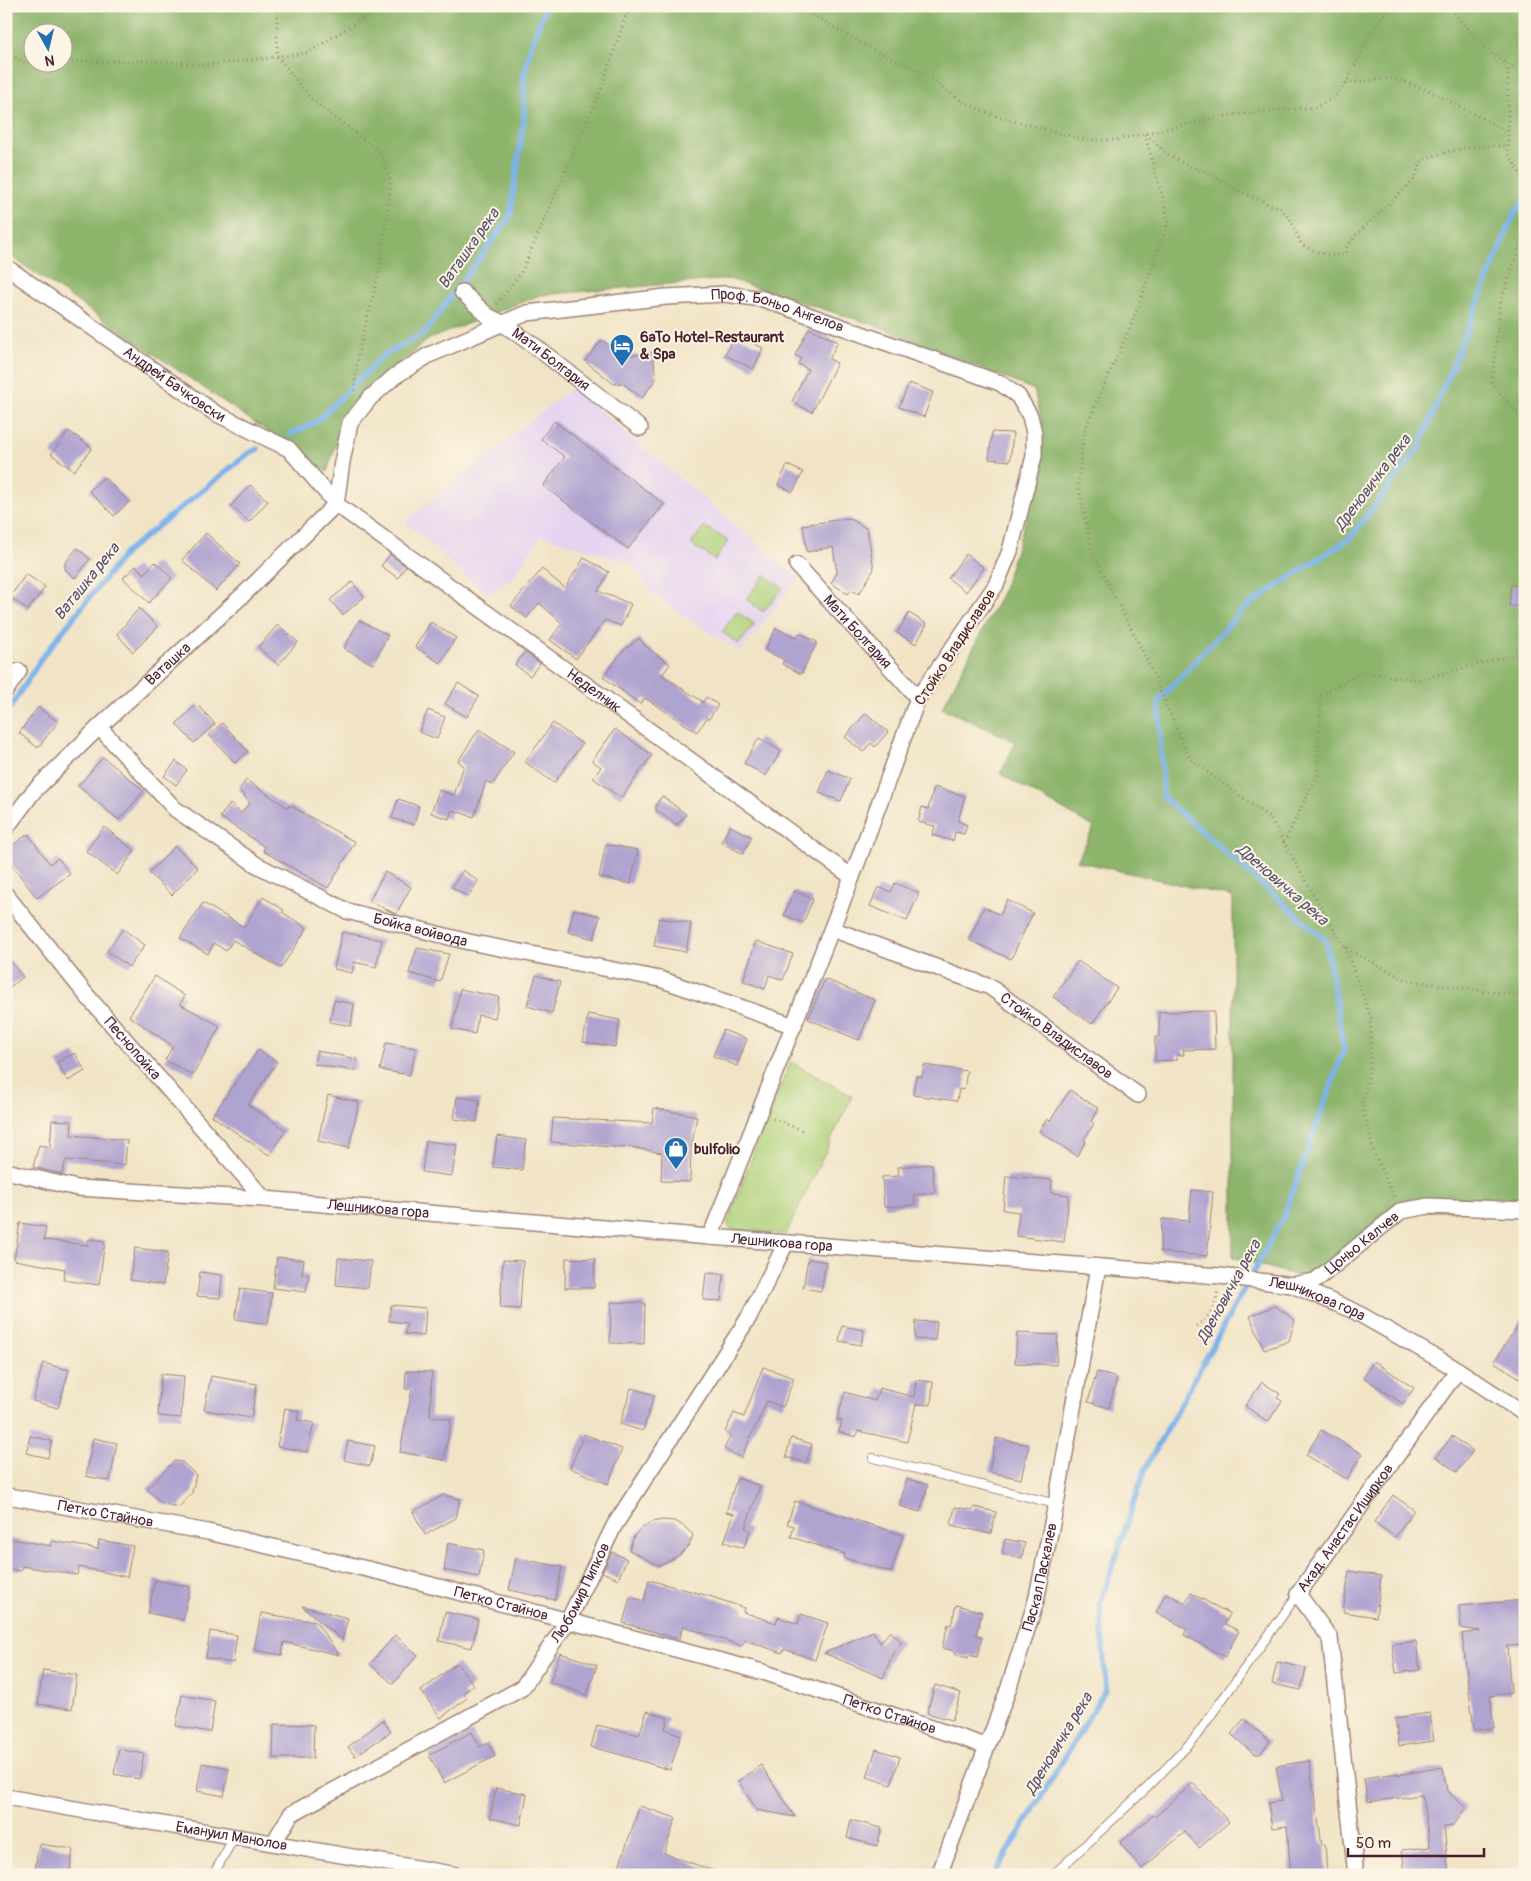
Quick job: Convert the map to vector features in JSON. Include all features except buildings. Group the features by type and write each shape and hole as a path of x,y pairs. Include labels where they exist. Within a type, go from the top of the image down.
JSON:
{"street":[{"name":"Андрей Бачковски","path":"6,267 215,413 289,449 336,504"},
{"name":"Мати Болгария","path":"462,292 488,316 502,323 640,428"},
{"name":"Проф. Боньо Ангелов","path":"336,504 350,423 370,398 395,376 428,354 527,313 666,297 725,294 763,299 1000,383 1018,396 1030,416"},
{"name":"Стойко Владиславов","path":"710,1237 832,929 918,698 996,585 1010,551 1034,456 1034,434 1030,416"},
{"name":"Ваташка","path":"6,828 32,792 99,727 244,594 336,504"},
{"name":"Неделник","path":"336,504 852,877"},
{"name":"Мати Болгария","path":"797,565 918,698"},
{"path":"6,690 20,671"},
{"name":"Бойка войвода","path":"99,727 175,809 257,865 347,911 469,942 660,979 794,1026"},
{"name":"Песнопойка","path":"6,895 88,997 264,1199"},
{"name":"Стойко Владиславов","path":"832,929 990,987 1138,1095"},
{"name":"Лешникова гора","path":"6,1170 77,1188 264,1199 710,1237 1226,1276 1292,1285 1354,1311 1458,1370 1525,1414"},
{"name":"Цоньо Калчев","path":"1292,1285 1315,1281 1401,1211 1429,1206 1525,1210"},
{"name":"Любомир Пипков","path":"274,1842 291,1814 522,1688 568,1621 614,1526 749,1316 786,1243"},
{"name":"Паскал Паскалев","path":"939,1875 1008,1690 1036,1601 1056,1504 1098,1267"},
{"name":"Акад. Анастас Иширков","path":"1356,1875 1330,1638 1298,1594 1458,1370"},
{"name":"Петко Стайнов","path":"7,1494 208,1532 396,1576 763,1672 986,1746"},
{"name":"Емануил Манолов","path":"6,1797 457,1875"}],"lane":[{"path":"873,1458 1056,1504"},
{"path":"1053,1875 1149,1786 1194,1739 1298,1594"},
{"path":"213,1875 235,1836"}],"path":[{"path":"277,6 277,56 311,98 380,152 391,182 380,269 358,354 354,394"},
{"path":"72,62 153,61 209,65 308,53 369,14 377,6"},
{"path":"488,316 522,270 602,87 626,15 634,7 639,6"},
{"path":"784,6 804,10 879,53 920,71 960,100 992,115 1085,140 1115,140 1229,115 1317,107 1335,98 1346,83 1374,28 1391,6"},
{"path":"1447,6 1493,55 1525,75"},
{"path":"6,53 22,61"},
{"path":"1508,64 1508,153 1525,180"},
{"path":"1346,83 1394,78 1430,91 1508,132"},
{"path":"1145,134 1166,153 1188,166 1207,172 1243,193 1279,207 1290,219 1302,245 1335,257 1345,254 1347,247 1356,235 1414,180 1422,160 1454,150 1482,146 1508,146"},
{"path":"1145,134 1170,221 1132,323 1084,432 1078,484 1092,551 1147,660 1189,758 1270,818 1344,947 1371,1018 1370,1069 1362,1104 1374,1153 1401,1211"},
{"path":"1525,231 1500,304 1492,384 1525,422"},
{"path":"1284,843 1317,776 1321,695 1361,672 1419,680 1525,652"},
{"path":"1344,947 1406,980 1489,992 1525,995"},
{"path":"759,1114 804,1131"},
{"path":"1196,1326 1204,1321 1212,1312 1226,1276"}],"shaded area":[{"path":"572,388 799,578 740,652 655,597 631,563 541,535 512,579 487,594 405,522"}],"green space":[{"path":"6,6 1525,6 1525,1210 1401,1211 1315,1281 1233,1257 1233,897 1077,861 1094,827 1000,774 1016,742 942,708 1002,593 1039,479 1043,427 1034,390 883,328 729,279 540,295 429,339 348,406 327,472 6,253"},
{"path":"704,526 728,541 715,560 691,544"},
{"path":"765,575 783,588 763,612 746,599"},
{"path":"737,612 755,624 739,644 722,632"},
{"path":"791,1062 852,1096 786,1234 731,1229 728,1226 728,1222 767,1117"}],"waterway":[{"name":"Ваташка река","path":"290,434 316,422 383,356 424,333 510,217 524,118 524,76 531,45 546,6"},
{"name":"Дреновичка река","path":"994,1875 1106,1689 1100,1604 1145,1469 1283,1218 1344,1050 1326,941 1163,797 1159,700 1244,608 1350,538 1419,448 1515,212 1525,200"},
{"name":"Ваташка река","path":"6,714 43,656 126,552 249,453 258,449"}],"place":[{"name":"6aTo Hotel-Restaurant & Spa","path":"622,367"},
{"name":"bulfolio","path":"676,1170"}]}
